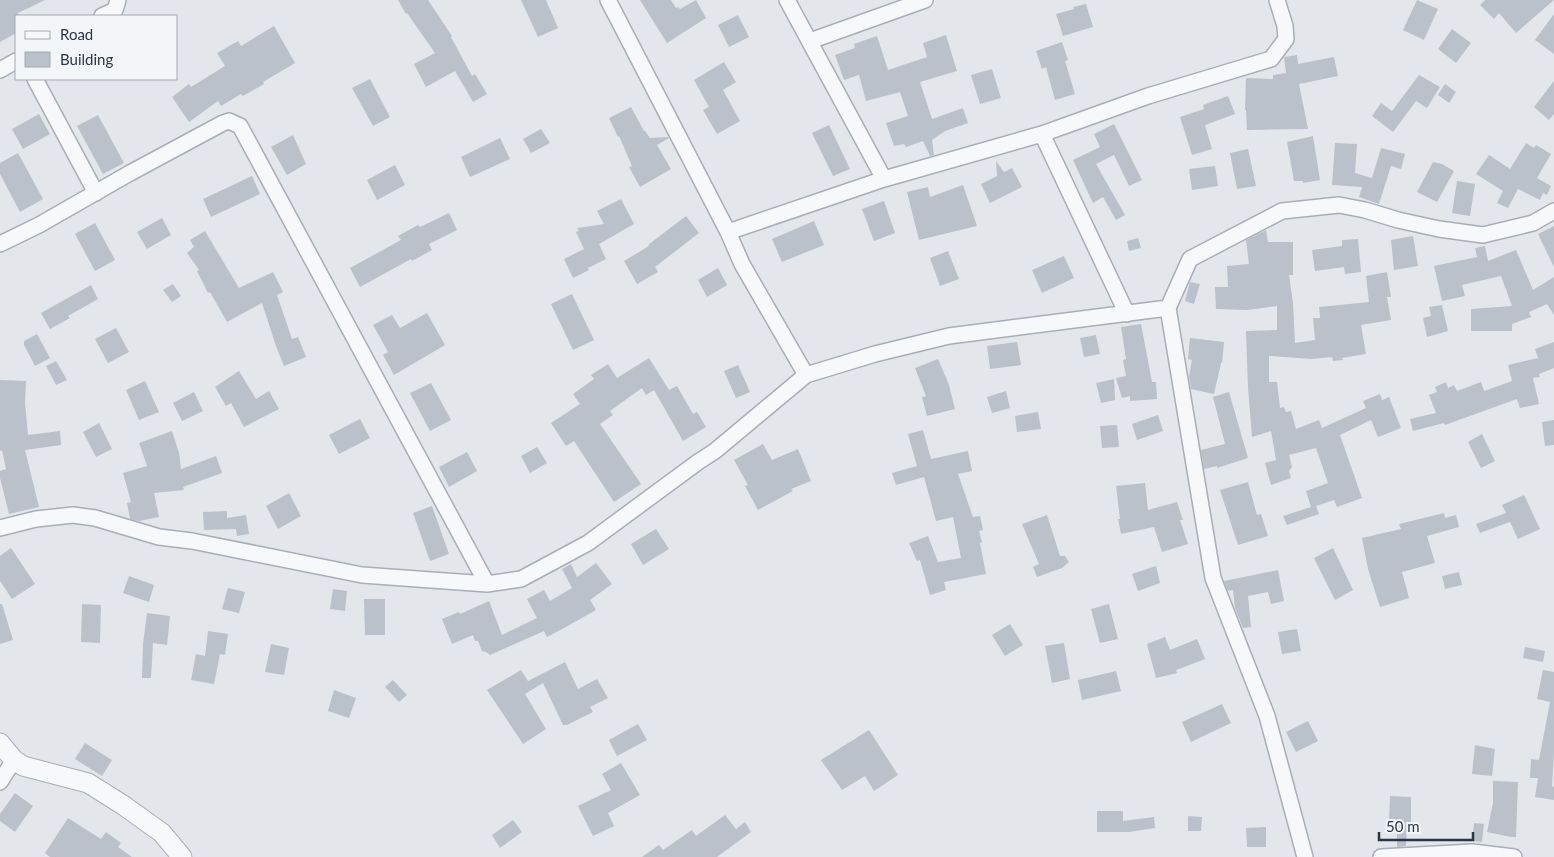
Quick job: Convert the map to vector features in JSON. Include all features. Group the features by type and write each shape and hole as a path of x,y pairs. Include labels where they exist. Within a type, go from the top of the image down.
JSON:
{"street":[{"path":"608,0 728,232 742,264 806,374"},
{"path":"787,0 884,178"},
{"path":"810,41 925,0"},
{"path":"728,232 884,178 1042,134 1148,96 1271,59 1286,39 1286,26 1277,0"},
{"path":"104,15 115,10 120,1"},
{"path":"0,70 15,62"},
{"path":"36,80 96,193"},
{"path":"0,244 39,225 229,120 240,126 487,584"},
{"path":"1042,134 1128,314"},
{"path":"1305,857 1267,716 1212,578 1168,308 1190,259 1282,211 1339,205 1439,229 1483,235 1534,223 1554,211"},
{"path":"0,528 36,519 73,515 94,518 159,537 192,541 362,575 487,584 521,579 588,544 698,462 715,452 806,374 875,354 949,336 1168,308"},
{"path":"0,743 14,760 23,766 88,783 123,804 162,833 182,857"},
{"path":"0,782 14,760"},
{"path":"1381,857 1472,852 1514,857"}],"building":[{"path":"0,0 45,0 18,13 19,15 15,15 15,34 0,42"},
{"path":"398,0 428,0 452,36 472,76 475,74 487,94 473,102 455,71 426,87 414,64 435,53"},
{"path":"521,0 546,0 558,28 538,37"},
{"path":"640,0 671,0 676,8 680,9 696,0 706,18 667,43"},
{"path":"1417,0 1438,9 1424,40 1403,30"},
{"path":"1485,0 1554,0 1516,33 1499,13 1494,19 1480,5"},
{"path":"1086,4 1093,27 1063,36 1056,14"},
{"path":"1554,14 1554,54 1535,40"},
{"path":"738,15 749,37 729,47 718,25"},
{"path":"274,26 295,63 243,96 241,94 221,106 218,101 189,122 172,97 189,84 191,87 225,66 217,53 238,41 241,46"},
{"path":"1452,29 1471,43 1456,63 1438,49"},
{"path":"946,35 957,71 920,82 932,119 963,108 968,123 945,131 932,140 934,155 930,156 923,141 906,147 904,144 894,146 886,123 908,116 900,92 866,101 859,75 844,80 835,55 855,48 854,44 877,36 888,70 927,57 923,43"},
{"path":"1062,42 1068,60 1065,61 1075,94 1055,100 1046,67 1042,69 1036,51"},
{"path":"1297,55 1298,64 1334,57 1338,76 1299,84 1308,129 1247,130 1245,110 1246,78 1273,79 1273,75 1286,73 1284,57"},
{"path":"724,62 736,82 723,90 740,121 717,134 703,110 709,107 694,80"},
{"path":"992,69 1001,98 980,104 971,75"},
{"path":"1419,75 1440,87 1427,108 1416,101 1393,132 1372,116 1381,103 1392,111"},
{"path":"370,79 390,117 373,126 352,88"},
{"path":"1554,81 1554,114 1549,120 1534,107"},
{"path":"1445,84 1456,92 1449,103 1438,95"},
{"path":"1228,96 1235,114 1205,125 1212,149 1192,155 1180,117 1204,109 1203,105"},
{"path":"631,107 650,138 669,138 657,145 671,169 640,187 629,167 632,166 609,118"},
{"path":"39,114 50,134 23,149 12,129"},
{"path":"98,115 124,163 103,174 77,126"},
{"path":"1114,124 1142,180 1129,186 1114,155 1096,164 1125,215 1116,220 1103,197 1093,203 1073,160 1100,147 1094,134"},
{"path":"829,125 850,169 833,176 812,133"},
{"path":"541,129 550,143 531,153 523,139"},
{"path":"293,135 306,164 287,175 271,147"},
{"path":"1313,136 1320,180 1303,183 1303,181 1294,181 1287,142"},
{"path":"500,138 510,159 470,177 461,157"},
{"path":"1335,143 1357,144 1355,173 1372,178 1381,148 1405,154 1401,169 1391,166 1379,204 1359,197 1362,187 1332,185"},
{"path":"1526,143 1534,148 1536,145 1551,154 1537,178 1551,186 1547,195 1543,193 1540,200 1518,189 1508,208 1497,203 1503,191 1476,174 1489,155 1510,169"},
{"path":"1248,149 1256,186 1237,189 1230,153"},
{"path":"18,153 43,199 20,212 0,174 0,163"},
{"path":"996,161 1004,172 1012,168 1022,187 990,203 981,184 997,176"},
{"path":"1433,162 1442,164 1454,171 1437,202 1417,192"},
{"path":"395,165 405,185 377,200 367,180"},
{"path":"1215,166 1218,186 1192,190 1189,169"},
{"path":"252,176 260,194 211,217 203,199"},
{"path":"1457,181 1475,184 1470,216 1452,213"},
{"path":"963,185 977,226 919,240 907,192 928,187 930,197"},
{"path":"621,199 634,224 599,244 606,259 573,278 564,259 584,249 576,232 579,231 577,228 604,224 597,211"},
{"path":"884,201 895,233 874,241 862,209"},
{"path":"449,213 457,230 429,244 432,250 412,261 411,259 360,287 350,268 401,240 398,236 418,225 420,227"},
{"path":"686,216 699,233 655,267 658,272 637,284 624,261 649,246"},
{"path":"162,218 171,235 147,249 137,232"},
{"path":"814,221 824,245 782,262 772,239"},
{"path":"95,223 115,260 95,271 75,234"},
{"path":"1554,226 1554,267 1538,234"},
{"path":"1266,230 1268,242 1293,242 1293,275 1289,275 1293,303 1295,343 1315,340 1313,318 1320,318 1319,307 1369,302 1366,276 1387,272 1391,297 1387,297 1391,320 1361,325 1366,354 1333,361 1332,357 1311,359 1269,356 1269,382 1277,382 1280,408 1284,407 1286,412 1291,411 1296,429 1319,420 1322,428 1366,408 1363,401 1380,394 1382,400 1389,397 1401,428 1378,437 1371,420 1340,435 1362,498 1337,507 1334,500 1316,506 1319,514 1287,525 1283,516 1311,507 1306,491 1328,483 1316,448 1289,455 1292,467 1289,471 1291,478 1271,485 1265,463 1276,460 1271,431 1252,437 1246,331 1277,330 1277,306 1247,310 1216,309 1215,287 1228,287 1227,266 1249,264 1246,240"},
{"path":"205,231 239,288 273,272 283,292 277,295 292,339 298,337 306,357 284,366 262,303 227,322 210,292 208,293 197,271 199,270 187,253 194,247 190,240"},
{"path":"1413,236 1418,266 1394,270 1391,240"},
{"path":"1138,238 1141,248 1129,251 1127,241"},
{"path":"1358,239 1361,272 1345,274 1344,267 1315,271 1312,250 1342,246 1342,240"},
{"path":"1485,246 1488,261 1516,250 1533,290 1554,277 1554,315 1547,304 1529,312 1531,317 1512,324 1512,331 1471,331 1471,309 1512,306 1501,276 1462,285 1465,296 1442,301 1434,266 1477,257 1475,248"},
{"path":"948,251 959,279 940,286 930,258"},
{"path":"1064,256 1074,278 1042,293 1032,270"},
{"path":"718,268 727,285 707,297 698,280"},
{"path":"1190,282 1200,284 1194,304 1185,301"},
{"path":"173,284 181,296 172,302 163,290"},
{"path":"91,285 98,299 50,329 41,313"},
{"path":"572,294 594,340 573,350 551,304"},
{"path":"1442,305 1448,331 1427,337 1423,318 1431,316 1429,307"},
{"path":"427,313 445,345 394,375 383,355 388,352 373,325 392,315 400,328"},
{"path":"1141,324 1152,382 1156,382 1157,399 1130,401 1130,396 1122,398 1116,378 1126,376 1123,360 1126,359 1121,327"},
{"path":"116,328 129,352 108,363 95,339"},
{"path":"37,334 50,358 35,366 24,345 24,341"},
{"path":"1096,335 1100,354 1084,357 1080,338"},
{"path":"1190,338 1224,342 1222,363 1214,394 1191,389 1189,376 1192,360 1188,359"},
{"path":"1017,342 1021,365 990,369 987,346"},
{"path":"1554,342 1554,368 1539,374 1540,377 1533,378 1539,404 1520,408 1517,399 1445,425 1444,423 1413,431 1410,419 1436,413 1429,395 1437,392 1435,387 1446,382 1448,388 1454,385 1457,391 1481,382 1484,391 1512,381 1508,365 1538,358 1535,349"},
{"path":"649,358 669,390 677,386 693,414 697,412 706,427 683,441 654,390 646,395 642,388 610,411 613,415 600,424 641,484 614,502 574,441 566,446 551,423 580,404 573,394 594,379 591,375 608,364 617,378"},
{"path":"938,359 949,385 955,409 927,416 922,397 926,396 915,368"},
{"path":"56,361 67,380 56,385 46,366"},
{"path":"738,365 750,392 736,398 724,371"},
{"path":"239,371 256,399 269,391 279,409 244,427 231,403 226,406 215,387"},
{"path":"1114,379 1115,400 1101,403 1096,383"},
{"path":"0,380 26,381 25,403 28,435 60,431 61,445 25,450 39,507 9,514 0,478 0,471 6,469 2,450 0,451"},
{"path":"145,381 159,412 139,420 126,390"},
{"path":"431,383 451,420 430,431 410,393"},
{"path":"1006,391 1010,408 992,413 987,397"},
{"path":"194,392 203,411 182,421 173,403"},
{"path":"1229,392 1248,458 1217,468 1217,466 1204,469 1201,450 1225,444 1213,397"},
{"path":"1038,412 1041,429 1017,432 1015,416"},
{"path":"1158,415 1163,431 1137,440 1132,424"},
{"path":"360,419 370,438 339,454 329,435"},
{"path":"1554,420 1554,445 1545,446 1542,422"},
{"path":"99,423 112,449 96,457 83,432"},
{"path":"1117,425 1119,447 1102,448 1100,426"},
{"path":"923,430 931,459 968,451 972,471 958,474 973,517 980,516 983,530 979,531 982,542 980,543 986,574 944,582 946,590 930,595 920,560 917,561 909,543 928,536 938,562 961,558 953,517 936,521 924,477 896,485 892,473 917,466 908,434"},
{"path":"172,431 179,453 181,469 216,456 222,473 183,487 184,490 154,493 159,517 139,521 130,519 127,503 131,502 123,473 147,466 139,443"},
{"path":"1482,434 1495,461 1481,468 1468,442"},
{"path":"763,444 772,460 798,449 811,481 791,489 793,491 758,510 745,486 748,485 734,460"},
{"path":"537,447 547,463 530,473 521,456"},
{"path":"467,452 477,471 449,487 439,467"},
{"path":"1248,482 1257,515 1261,514 1268,536 1238,545 1220,490"},
{"path":"1145,483 1148,510 1177,502 1183,520 1180,520 1188,544 1162,552 1154,527 1121,534 1116,486"},
{"path":"289,493 301,516 278,529 266,506"},
{"path":"1524,495 1540,529 1518,539 1510,522 1480,533 1476,524 1506,513 1502,505"},
{"path":"432,506 449,554 430,561 413,513"},
{"path":"227,511 227,518 246,515 249,534 237,536 236,529 204,530 203,512"},
{"path":"1444,513 1445,518 1456,515 1459,527 1427,536 1435,563 1402,572 1409,598 1380,607 1368,569 1362,538 1401,529 1399,524"},
{"path":"1047,515 1060,556 1065,556 1069,562 1062,568 1037,577 1033,567 1039,564 1022,524"},
{"path":"656,529 669,549 643,565 631,544"},
{"path":"11,548 35,584 12,599 0,581 0,556"},
{"path":"1333,548 1353,590 1335,600 1314,558"},
{"path":"596,563 612,584 590,600 596,610 547,637 544,631 490,655 482,651 473,635 452,644 442,619 459,612 460,614 489,601 502,635 537,618 527,599 544,590 550,601 572,588 562,569 571,564 577,577"},
{"path":"1156,566 1160,583 1138,591 1132,574"},
{"path":"1278,570 1284,601 1271,604 1268,592 1248,596 1251,627 1243,628 1235,608 1233,590 1228,591 1224,581"},
{"path":"1459,572 1462,585 1445,589 1442,576"},
{"path":"129,576 154,585 149,602 123,593"},
{"path":"228,588 245,592 239,613 222,609"},
{"path":"333,589 347,591 345,611 330,609"},
{"path":"364,599 385,599 385,635 365,635"},
{"path":"0,604 2,604 13,640 0,644"},
{"path":"82,604 101,605 100,643 81,642"},
{"path":"1109,604 1118,639 1100,643 1091,609"},
{"path":"147,613 170,616 167,645 153,643 151,678 142,678 143,644"},
{"path":"1010,624 1023,645 1005,656 992,635"},
{"path":"1297,629 1301,651 1282,654 1278,632"},
{"path":"208,631 228,634 225,655 220,654 214,684 191,680 196,654 205,656"},
{"path":"1165,637 1170,650 1197,639 1205,659 1176,670 1177,673 1156,678 1147,644"},
{"path":"1064,643 1070,679 1052,683 1045,646"},
{"path":"271,644 289,648 284,675 265,672"},
{"path":"1525,647 1545,651 1543,662 1523,658"},
{"path":"565,662 578,689 597,679 608,698 590,707 593,712 567,725 563,725 543,683 525,694 546,729 523,744 487,690 521,670 528,681"},
{"path":"1543,670 1554,672 1552,786 1554,787 1554,800 1535,797 1538,778 1530,778 1531,759 1539,760 1550,702 1537,699"},
{"path":"1116,671 1121,691 1082,700 1078,680"},
{"path":"393,680 407,695 399,702 385,687"},
{"path":"334,690 356,698 349,718 328,711"},
{"path":"1222,704 1231,723 1191,742 1182,722"},
{"path":"1308,721 1318,741 1296,752 1286,732"},
{"path":"638,724 647,740 617,756 609,740"},
{"path":"869,730 898,775 874,791 865,776 842,790 821,760"},
{"path":"85,743 112,760 102,776 75,759"},
{"path":"1475,745 1495,749 1492,776 1472,774"},
{"path":"621,763 640,795 608,813 614,826 593,836 578,806 611,790 602,774"},
{"path":"1493,781 1518,782 1516,837 1487,832 1493,803"},
{"path":"15,793 33,806 15,832 0,821 0,814"},
{"path":"1390,796 1411,797 1411,823 1407,823 1406,846 1397,847 1397,822 1389,822"},
{"path":"1097,811 1123,811 1123,821 1154,817 1155,828 1129,832 1097,832"},
{"path":"725,815 736,829 745,822 751,832 717,857 642,857 659,845 663,850 692,830 696,836"},
{"path":"1188,816 1202,817 1201,831 1188,831"},
{"path":"68,818 101,839 106,832 121,843 118,847 132,857 50,857 45,853"},
{"path":"513,820 522,832 500,848 492,835"},
{"path":"1474,823 1484,824 1482,842 1472,841"},
{"path":"1266,827 1266,847 1247,847 1246,828"}]}
